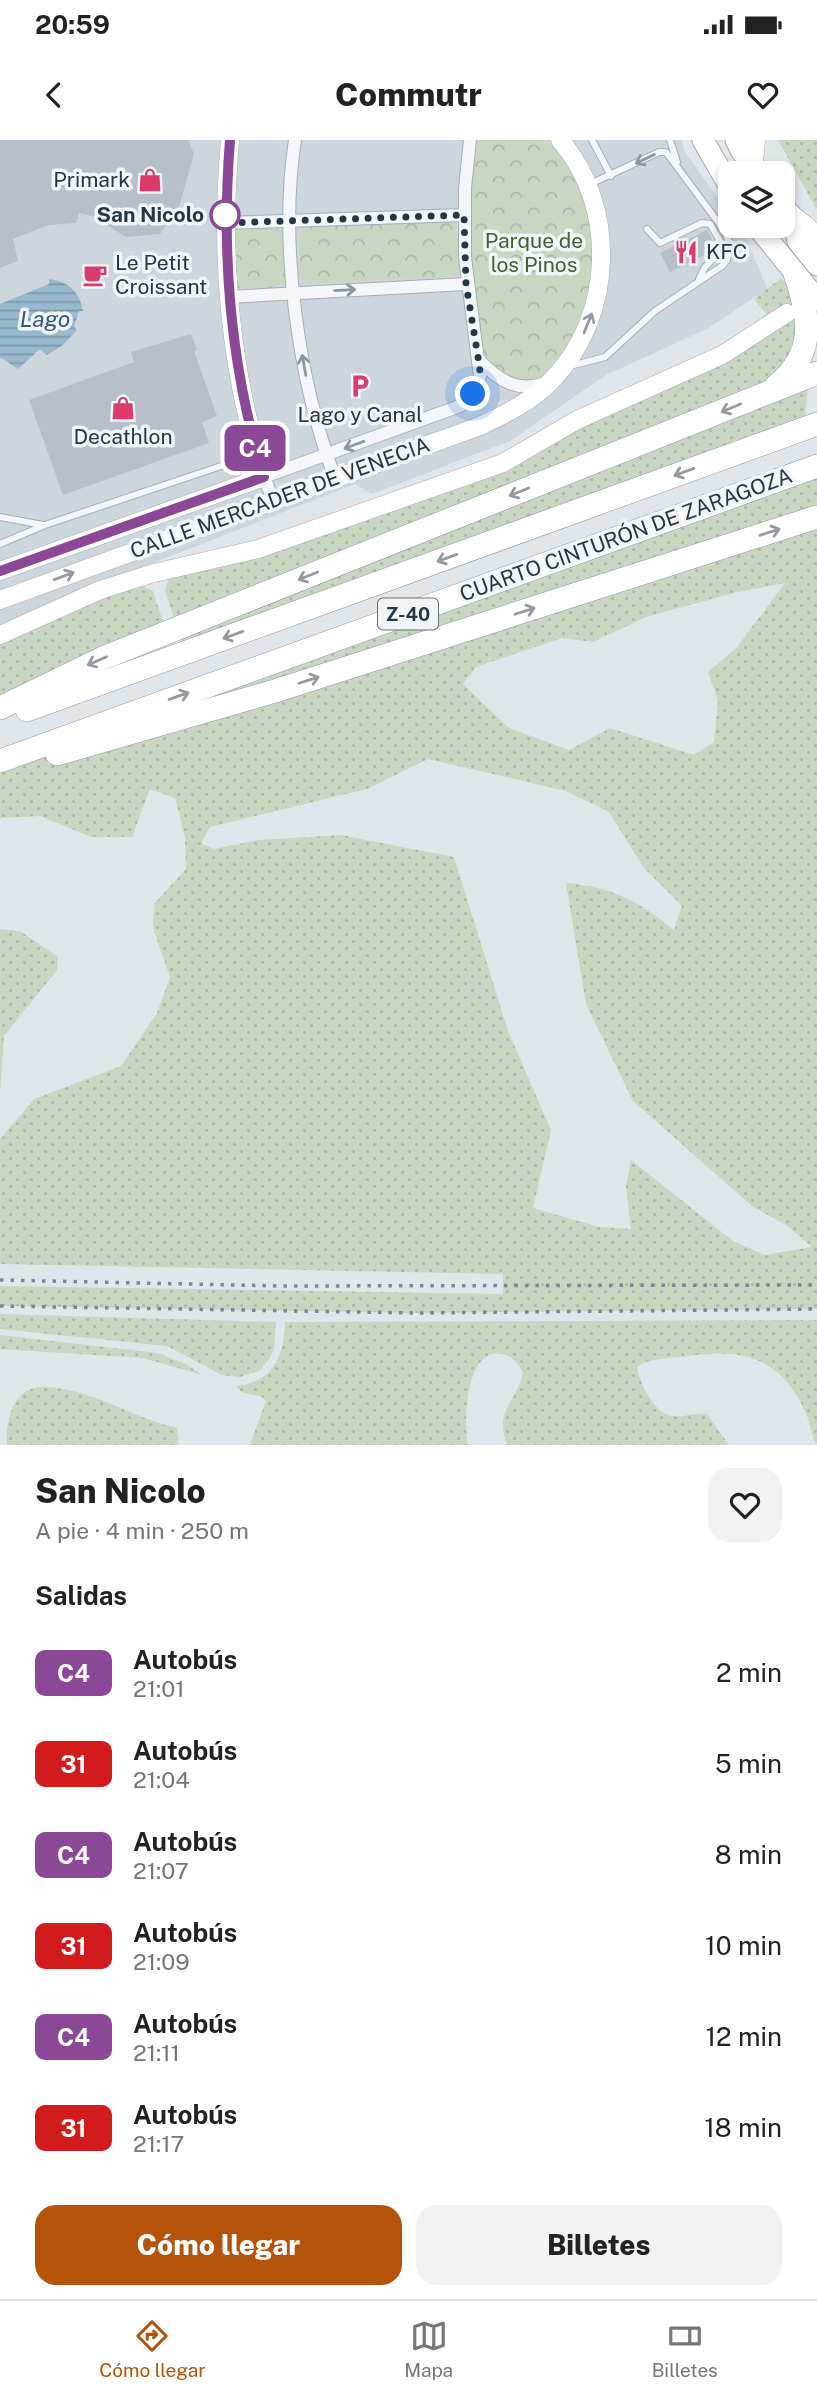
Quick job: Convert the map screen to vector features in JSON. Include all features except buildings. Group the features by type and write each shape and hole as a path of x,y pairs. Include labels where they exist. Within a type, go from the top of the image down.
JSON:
{"highway":[{"path":"795,218 817,238"},
{"path":"765,394 796,365 807,341 808,314 795,275"},
{"path":"0,708 103,658 817,373"},
{"name":"CUARTO CINTURÓN DE ZARAGOZA","path":"0,719 817,424"},
{"name":"CUARTO CINTURÓN DE ZARAGOZA","path":"0,761 817,466"},
{"path":"0,770 275,691 817,517"}],"main road":[{"path":"736,140 750,161"},
{"path":"704,145 718,168"},
{"path":"795,231 798,240 817,265"},
{"path":"766,238 817,300"}],"street":[{"path":"230,140 225,223 228,297 239,377 256,454 273,500"},
{"path":"295,140 291,221 294,292 303,365 335,478"},
{"path":"756,140 757,161"},
{"name":"CALLE MERCADER DE VENECIA","path":"0,571 327,455 466,402 479,383 479,360 466,284 464,215 471,141"},
{"name":"CALLE MERCADER DE VENECIA","path":"0,600 480,426 518,407 557,374 587,327 599,287 602,240 588,185 565,144"},
{"path":"225,223 464,215"},
{"path":"228,297 466,284"},
{"path":"0,635 112,586 258,549 503,463 577,420 722,355 787,313"},
{"path":"479,360 493,375 514,386 536,387 557,374"}],"lane":[{"path":"592,140 611,176"},
{"path":"670,140 677,164"},
{"path":"557,374 601,359 646,318 725,263 730,244 711,210 666,152 659,152 588,185"},
{"path":"647,229 660,243 702,223 710,224 720,242 720,252 705,267 699,281"},
{"path":"0,544 45,525 256,454"},
{"path":"0,517 45,525"}],"shaded area":[{"path":"0,140 682,140 684,151 718,198 718,238 746,238 767,289 709,328 606,375 510,441 372,494 355,484 99,584 0,629"}],"green space":[{"name":"Parque de los Pinos","path":"479,140 555,140 588,195 595,286 570,349 538,382 515,384 487,364 483,353 474,291 470,229 472,169"},
{"path":"778,140 817,140 817,210 795,171 795,161 790,161"},
{"name":"Parque de los Pinos","path":"450,219 456,227 461,269 456,276 309,284 300,278 299,234 308,225"},
{"path":"274,228 284,231 288,277 285,283 271,288 237,288 233,233 240,230"},
{"path":"781,278 788,285 809,377 805,417 185,653 165,590 169,578 486,469 594,412 732,359 778,329 754,299"},
{"path":"817,466 817,1309 419,1313 0,1306 0,1286 503,1294 503,1274 0,1264 0,1139 34,1099 121,1066 157,1013 170,977 153,928 154,904 186,869 185,837 175,798 150,789 132,837 91,837 40,816 0,818 0,770 203,710 198,690","holes":["785,583 737,647 708,672 718,700 714,742 694,755 610,728 569,750 509,728 463,684 476,667 562,638 593,642 646,617 737,592","428,759 566,791 609,812 644,868 682,906 674,930 637,903 624,897 597,888 566,883 586,1004 633,1101 753,1207 786,1225 812,1247 765,1255 733,1241 631,1160 626,1186 631,1229 599,1227 533,1208 551,1130 508,1031 454,857 341,835 257,840 214,849 201,843 210,827 367,789"]},
{"path":"142,585 153,591 164,625 0,700 0,643 96,599"},
{"path":"0,929 20,931 58,957 57,970 4,1036 0,1092"},
{"path":"0,1314 276,1322 274,1348 270,1358 259,1371 240,1377 222,1375 167,1346 0,1329"},
{"path":"817,1320 817,1445 798,1397 787,1382 760,1362 745,1356 728,1354 662,1359 637,1367 644,1389 659,1409 672,1416 707,1414 729,1445 507,1445 504,1415 523,1374 516,1362 505,1355 492,1354 482,1360 475,1371 467,1403 468,1445 250,1445 266,1401 242,1392 236,1386 258,1380 274,1366 282,1346 285,1322"},
{"path":"0,1335 158,1353 188,1365 202,1375 143,1358 0,1349"},
{"path":"39,1387 75,1391 177,1428 178,1445 7,1445 12,1408 22,1394"}],"water":[{"name":"Lago","path":"49,279 67,285 79,298 83,311 79,311 74,327 77,330 63,345 47,355 40,349 18,369 0,357 0,304 49,284"}],"railway":[{"path":"0,1280 282,1286 817,1285"},
{"path":"0,1306 419,1313 817,1309"}],"bus line":[{"name":"C4","path":"0,571 264,477 256,454 239,377 228,297 225,215 230,140"}],"place":[{"name":"Primark","path":"150,180"},
{"name":"San Nicolo","path":"225,215"},
{"name":"KFC","path":"686,252"},
{"name":"Le Petit Croissant","path":"95,275"},
{"name":"Lago y Canal","path":"360,386"},
{"name":"Decathlon","path":"123,408"}],"route":[{"path":"225,215 225,223 464,215 466,284 480,369 479,383 473,394"}]}
